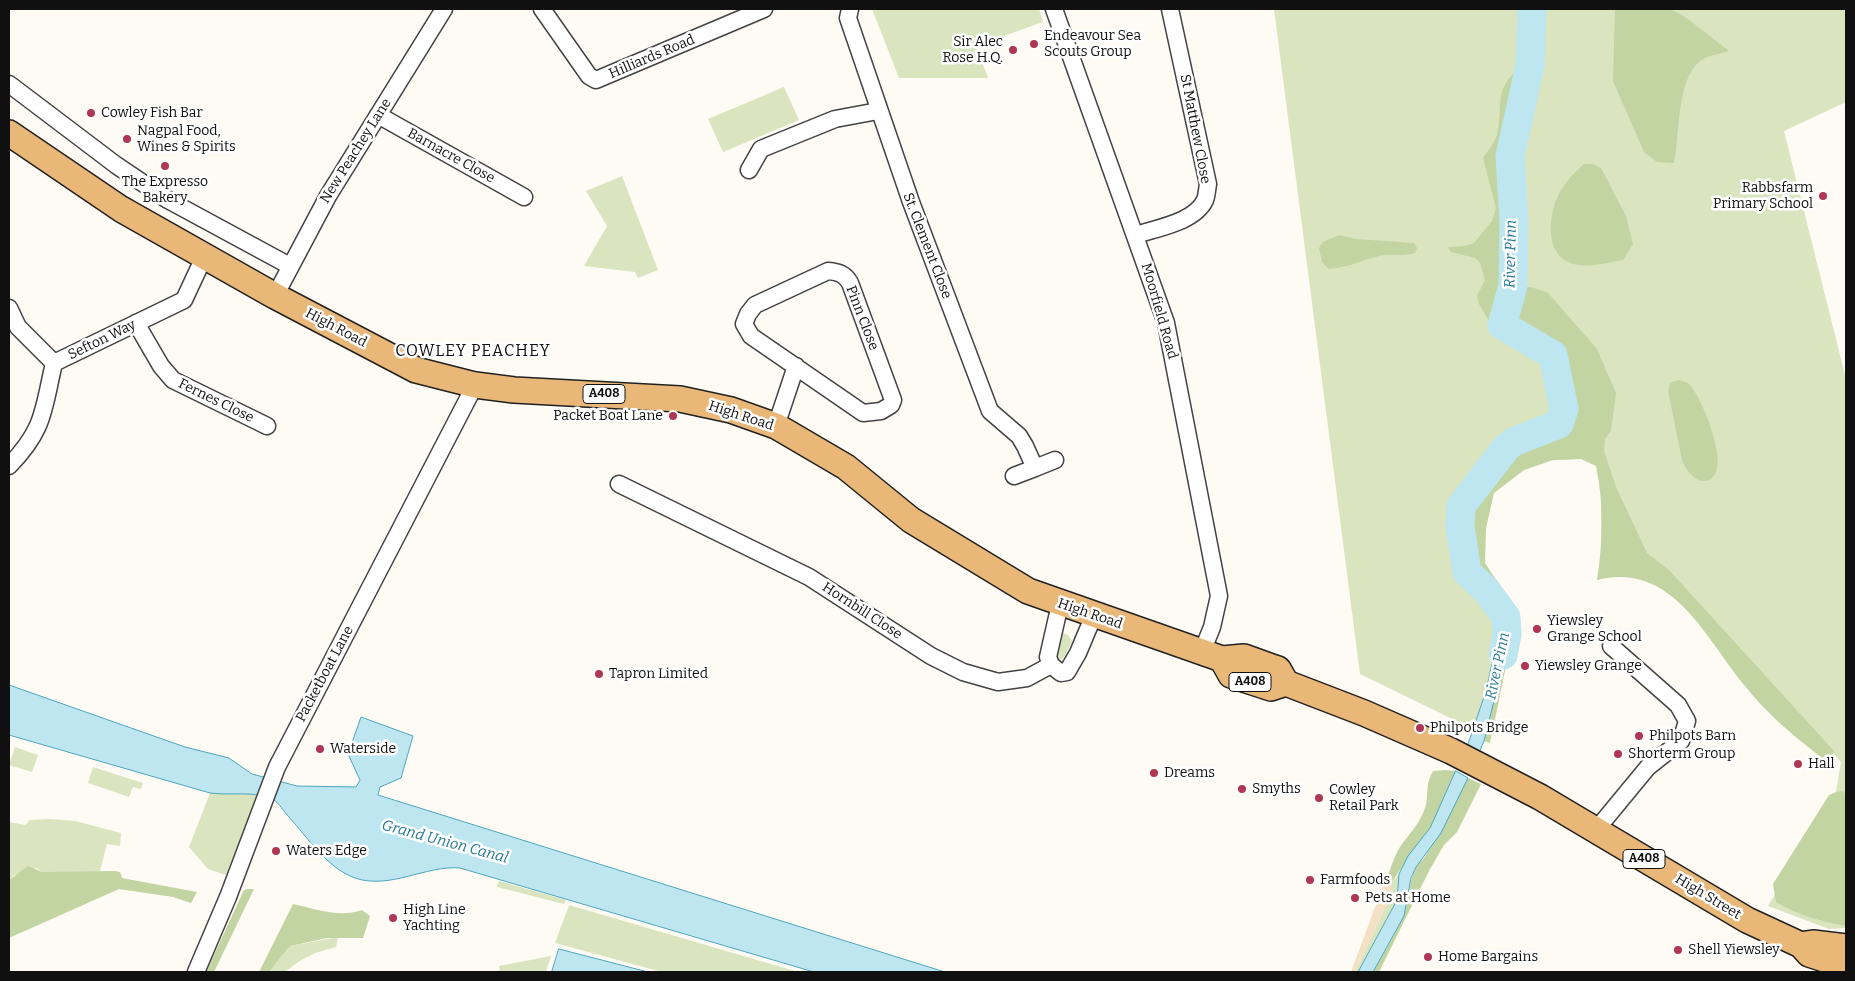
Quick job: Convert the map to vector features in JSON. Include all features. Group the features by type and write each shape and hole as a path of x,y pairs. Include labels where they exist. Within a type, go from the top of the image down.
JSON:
{"main road":[{"name":"High Road","path":"9,133 121,209 275,296 416,370 475,385 560,393 665,397 724,408 776,426 846,467 910,520 1028,591 1060,604 1212,656"},
{"name":"High Street","path":"1212,656 1244,657 1278,669 1286,683 1364,713 1454,753 1596,830 1747,920 1801,945 1812,943 1842,960"}],"street":[{"name":"New Peachey Lane","path":"275,296 328,196 444,9"},
{"name":"Hilliards Road","path":"542,9 589,76 596,80 764,9"},
{"name":"St. Clement Close","path":"850,9 848,18 878,111 990,410 1019,436 1034,468"},
{"name":"Moorfield Road","path":"1054,9 1136,236 1171,343 1219,596 1212,627 1212,656"},
{"name":"St Matthew Close","path":"1136,236 1188,217 1198,210 1205,199 1208,184 1170,9"},
{"path":"9,84 116,165 168,200 290,266"},
{"path":"749,170 761,149 835,119 878,111"},
{"name":"Barnacre Close","path":"378,115 524,196"},
{"name":"Sefton Way","path":"9,466 34,437 42,418 54,363 184,300 204,257"},
{"name":"Pinn Close","path":"828,271 837,271 846,276 850,284 892,400 892,405 881,412 863,413 796,366 751,336 744,324 748,314 754,305 828,271"},
{"path":"9,308 18,328 54,363"},
{"name":"Fernes Close","path":"136,323 161,366 173,380 267,426"},
{"path":"776,426 796,366"},
{"name":"Packetboat Lane","path":"196,972 228,898 277,767 475,385"},
{"path":"1014,476 1055,460"},
{"name":"Hornbill Close","path":"619,484 809,577 931,656 963,672 998,682 1027,678 1051,665"},
{"path":"1060,604 1048,657 1051,665 1061,673 1070,669 1094,615"},
{"path":"1596,830 1648,767 1681,741 1687,727 1685,716 1678,705 1611,646"}],"green space":[{"path":"872,9 1039,9 1043,22 976,46 988,78 899,78"},
{"path":"1274,9 1846,9 1846,102 1784,131 1846,379 1846,928 1829,929 1768,906 1836,792 1841,762 1674,592 1601,557 1601,458 1495,463 1514,444 1538,433 1525,437 1513,442 1493,462 1476,483 1461,507 1459,520 1460,539 1466,571 1475,583 1492,598 1500,610 1502,618 1500,641 1496,657 1473,729 1360,674"},
{"path":"1615,9 1671,9 1688,19 1729,51 1703,59 1692,70 1683,94 1680,109 1674,163 1657,162 1644,152 1613,81"},
{"path":"1519,68 1522,73 1504,153 1510,251 1502,288 1499,326 1495,332 1479,304 1477,296 1485,280 1480,263 1475,258 1451,252 1448,247 1474,243 1492,221 1496,208 1483,158 1496,138 1500,101 1505,85"},
{"path":"784,87 799,120 723,152 708,119"},
{"path":"1584,164 1593,164 1601,168 1626,216 1633,244 1623,260 1594,265 1572,264 1559,255 1554,247 1551,227 1557,198 1566,183"},
{"path":"622,176 658,270 638,278 635,272 584,266 607,226 586,191"},
{"path":"1339,235 1356,239 1414,243 1417,248 1415,253 1384,255 1329,269 1322,262 1319,248 1323,242"},
{"path":"1513,286 1531,287 1548,293 1597,349 1616,393 1611,431 1605,439 1604,451 1616,487 1647,553 1669,570 1834,751 1832,758 1826,761 1773,717 1745,686 1701,626 1685,608 1667,593 1647,582 1624,577 1597,580 1602,523 1599,480 1596,466 1581,459 1553,460 1524,470 1494,493 1486,528 1485,563 1508,598 1514,613 1512,637 1490,743 1484,741 1505,656 1511,616 1468,571 1461,525 1462,506 1507,449 1559,424 1564,409 1553,355 1502,325"},
{"path":"1679,380 1688,383 1700,401 1715,442 1718,466 1715,474 1705,481 1700,481 1691,474 1682,460 1668,391 1670,383"},
{"path":"1062,633 1068,635 1072,641 1065,656 1058,661 1055,657"},
{"path":"15,747 38,755 32,772 9,765"},
{"path":"93,767 143,783 141,789 133,787 129,797 88,783"},
{"path":"1433,771 1456,771 1430,828 1391,883 1387,883 1386,879 1398,851 1422,816"},
{"path":"1468,778 1481,784 1457,832 1444,845 1430,869 1379,972 1373,972 1403,917 1415,871 1425,857"},
{"path":"1843,791 1846,795 1846,926 1810,917 1776,902 1773,884 1829,795"},
{"path":"244,792 257,796 226,875 208,869 189,847 210,793"},
{"path":"30,820 75,821 121,833 120,846 107,844 100,871 91,873 42,872 36,868 14,875 9,880 9,822 25,825"},
{"path":"28,866 42,872 115,871 120,872 122,878 197,892 191,903 173,897 119,889 9,938 9,880"},
{"path":"1399,874 1397,900 1358,972 1355,972 1391,895 1391,883"},
{"path":"499,881 566,900 564,904 497,887"},
{"path":"254,889 214,972 206,972 244,890"},
{"path":"293,904 336,913 362,910 370,916 363,938 327,938 290,946 269,972 259,972"},
{"path":"569,905 798,972 662,972 555,943"},
{"path":"338,937 336,947 315,953 285,972 269,972 290,946"},
{"path":"551,956 546,972 492,972 500,970 499,966"}],"sand":[{"path":"1384,883 1391,883 1391,895 1355,972 1351,972"}],"water":[{"path":"1511,615 1505,656 1484,741 1475,762 1464,756 1486,691 1502,618"},
{"name":"Grand Union Canal","path":"9,685 185,747 229,758 252,774 297,786 356,787 360,780 348,754 361,717 413,736 401,778 380,787 378,795 945,972 814,972 460,868 434,870 381,881 355,878 327,860 274,800 250,794 210,793 9,735"},
{"path":"1456,771 1468,778 1441,833 1416,867 1411,878 1404,916 1373,972 1358,972 1397,900 1399,874 1408,856 1430,828"},
{"path":"559,949 648,972 552,972"}],"waterway":[{"name":"River Pinn","path":"1503,655 1507,634 1506,617 1487,591 1467,572 1460,526 1461,506 1506,448 1513,442 1559,424 1564,409 1553,355 1502,325 1513,286 1514,222 1510,156 1530,65 1532,9"}],"place":[{"name":"Endeavour Sea Scouts Group","path":"1034,44"},
{"name":"Sir Alec Rose H.Q.","path":"1013,50"},
{"name":"Cowley Fish Bar","path":"91,113"},
{"name":"Nagpal Food, Wines & Spirits","path":"127,139"},
{"name":"The Expresso Bakery","path":"165,166"},
{"name":"Rabbsfarm Primary School","path":"1823,196"},
{"name":"Packet Boat Lane","path":"673,416"},
{"name":"Yiewsley Grange School","path":"1537,629"},
{"name":"Yiewsley Grange","path":"1525,666"},
{"name":"Tapron Limited","path":"599,674"},
{"name":"Philpots Bridge","path":"1420,728"},
{"name":"Philpots Barn","path":"1639,736"},
{"name":"Waterside","path":"320,749"},
{"name":"Shorterm Group","path":"1618,754"},
{"name":"Hall","path":"1798,764"},
{"name":"Dreams","path":"1154,773"},
{"name":"Smyths","path":"1242,789"},
{"name":"Cowley Retail Park","path":"1319,798"},
{"name":"Waters Edge","path":"276,851"},
{"name":"Farmfoods","path":"1310,880"},
{"name":"Pets at Home","path":"1355,898"},
{"name":"High Line Yachting","path":"393,918"},
{"name":"Shell Yiewsley","path":"1678,950"},
{"name":"Home Bargains","path":"1428,957"}],"district":[{"name":"COWLEY PEACHEY","path":"473,352"}]}
